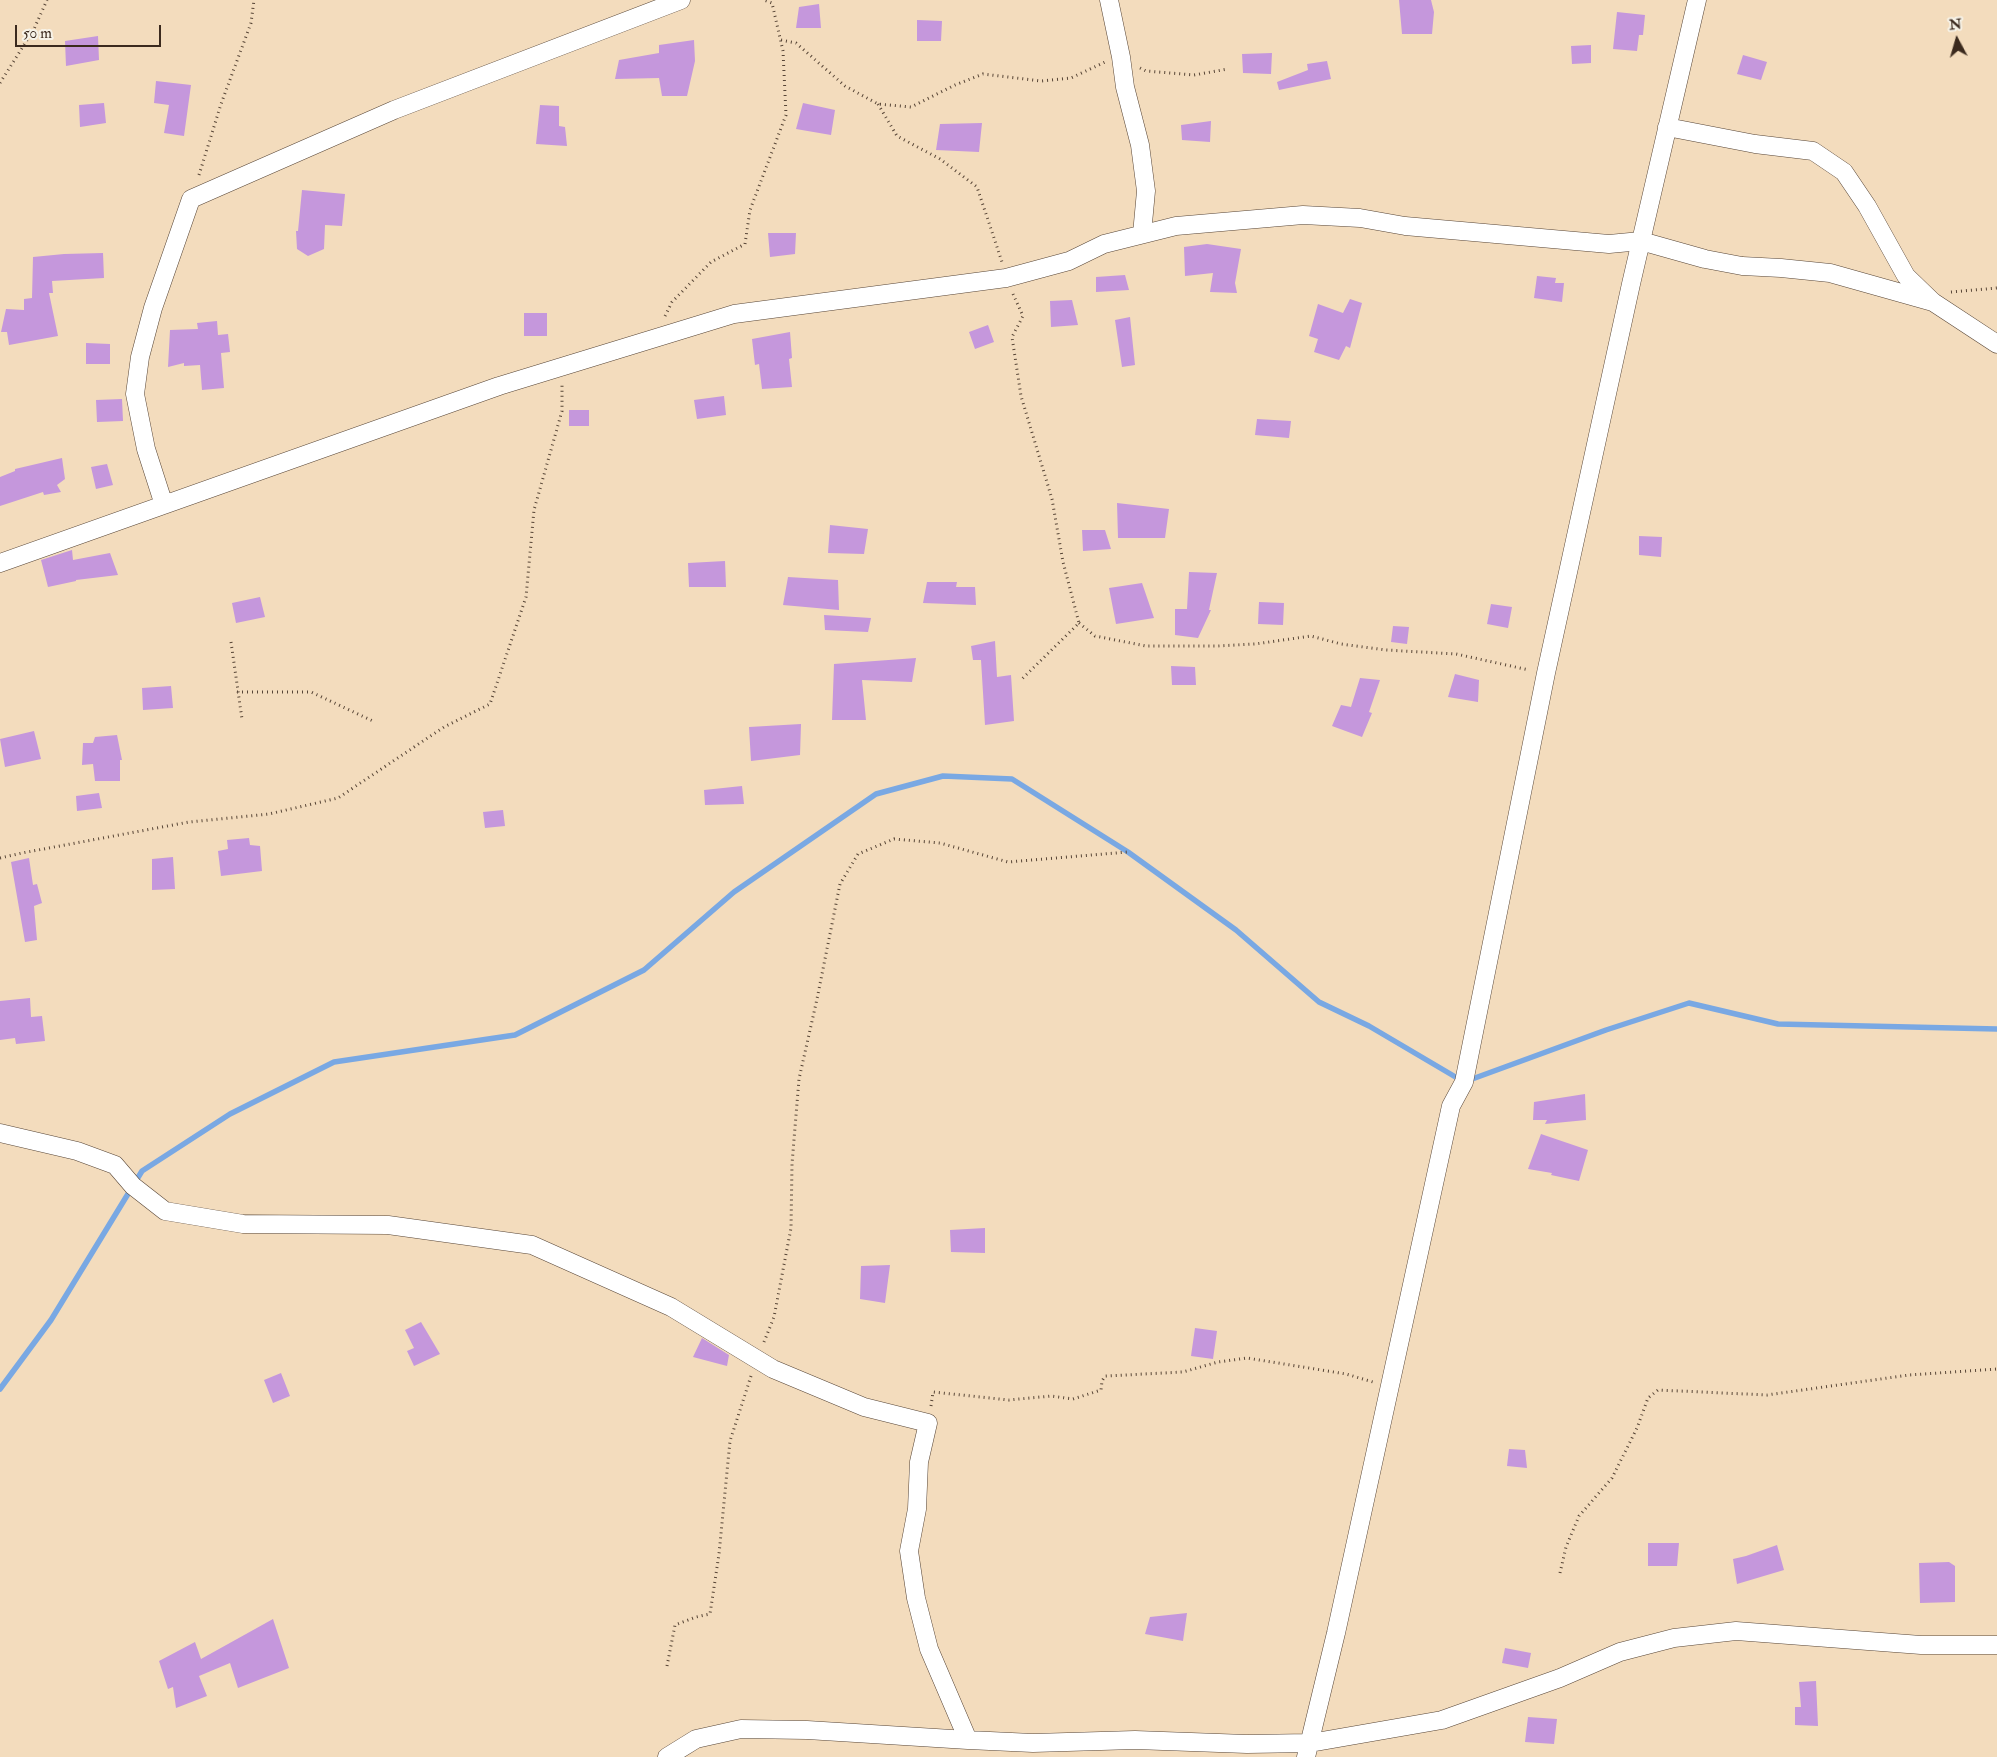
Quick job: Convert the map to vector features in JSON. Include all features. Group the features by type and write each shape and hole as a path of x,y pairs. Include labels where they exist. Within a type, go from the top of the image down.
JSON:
{"street":[{"path":"164,505 146,449 135,394 140,357 151,316 191,199 394,110 680,0"},
{"path":"1109,0 1125,87 1140,145 1146,191 1142,234"},
{"path":"1308,1750 1336,1633 1451,1106 1464,1082 1546,673 1641,242 1697,0"},
{"path":"1667,127 1755,144 1814,151 1844,172 1867,206 1906,276 1928,298 1997,344"},
{"path":"0,563 499,386 734,314 1006,278 1069,261 1104,244 1176,226 1303,215 1360,218 1405,226 1609,244 1641,242 1705,259 1742,266 1830,273 1928,298"},
{"path":"0,1133 78,1151 115,1165 133,1186 165,1211 243,1224 388,1225 532,1245 671,1307 773,1369 864,1407 928,1423 919,1462 916,1509 909,1551 916,1598 929,1649 968,1740"},
{"path":"667,1757 696,1739 742,1729 807,1730 1033,1743 1135,1740 1247,1744 1308,1750 1442,1720 1560,1678 1620,1652 1674,1638 1736,1631 1921,1645 1997,1645"}],"path":[{"path":"0,83 34,29 47,0"},
{"path":"191,199 221,104 251,23 254,0"},
{"path":"664,317 672,302 711,262 745,244 750,210 786,115 781,40 772,3 764,0"},
{"path":"781,40 796,43 845,86 878,104 911,107 955,85 983,74 1007,76"},
{"path":"878,104 897,136 940,159 977,187 1006,278 1023,316 1012,337 1021,396 1052,499 1063,562 1079,623 1095,636 1146,646 1255,644 1311,636 1341,644 1386,650 1456,654 1504,666 1546,673"},
{"path":"1928,298 1997,288"},
{"path":"0,858 22,852 189,822 269,814 338,798 444,727 490,704 526,597 534,510 562,411 562,367"},
{"path":"1022,678 1079,623"},
{"path":"231,642 242,719"},
{"path":"238,692 311,692 375,722"},
{"path":"667,1666 675,1624 710,1614 719,1554 730,1441 756,1360 774,1317 791,1228 792,1164 799,1079 840,884 858,854 894,839 940,843 1008,862 1128,852"},
{"path":"928,1423 933,1392 1009,1400 1052,1396 1073,1399 1101,1390 1104,1376 1183,1372 1218,1362 1247,1358 1346,1374 1372,1382 1391,1383"},
{"path":"1560,1573 1566,1547 1579,1516 1612,1478 1637,1428 1648,1398 1658,1390 1767,1395 1909,1375 1997,1369"}],"building":[{"path":"1399,0 1431,0 1434,12 1432,34 1402,34"},
{"path":"819,4 821,28 796,28 799,7"},
{"path":"1617,12 1645,15 1643,35 1639,35 1637,51 1613,49"},
{"path":"917,20 942,21 941,41 917,41"},
{"path":"98,36 99,60 66,66 65,41"},
{"path":"694,40 695,61 687,96 662,96 659,78 615,79 619,60 659,53 659,45"},
{"path":"1591,45 1591,63 1572,64 1571,46"},
{"path":"1272,53 1271,74 1243,73 1242,54"},
{"path":"1743,55 1767,62 1761,80 1737,74"},
{"path":"1327,61 1331,79 1279,90 1277,82 1308,70 1307,64"},
{"path":"156,81 191,85 184,136 164,133 169,105 154,103"},
{"path":"104,103 106,123 80,127 79,105"},
{"path":"803,103 835,110 831,135 796,129"},
{"path":"540,105 559,106 559,126 565,127 567,146 536,144"},
{"path":"1211,121 1210,142 1182,140 1181,125"},
{"path":"982,123 979,152 936,150 940,124"},
{"path":"302,190 345,194 342,226 325,225 324,249 308,256 297,249 296,231 298,231"},
{"path":"768,233 796,233 795,254 770,257"},
{"path":"1207,244 1241,249 1235,283 1237,293 1210,292 1213,273 1185,276 1184,247"},
{"path":"103,253 104,278 52,281 53,293 49,293 58,336 9,345 7,332 1,332 6,309 24,310 24,299 32,298 33,257"},
{"path":"1125,275 1129,290 1096,292 1096,277"},
{"path":"1537,276 1556,278 1555,283 1564,283 1562,302 1534,298"},
{"path":"1350,299 1362,303 1350,348 1346,346 1339,360 1314,352 1318,339 1309,336 1318,304 1343,313"},
{"path":"1072,300 1078,325 1051,327 1050,301"},
{"path":"524,313 547,313 547,336 524,336"},
{"path":"1130,317 1135,365 1122,367 1115,320"},
{"path":"217,321 218,335 228,334 230,352 221,353 224,388 202,390 200,365 184,366 184,363 168,367 170,330 198,329 197,323"},
{"path":"988,325 994,342 975,349 969,332"},
{"path":"790,332 792,358 789,359 792,387 762,389 759,364 755,365 752,339"},
{"path":"86,343 110,344 110,364 86,364"},
{"path":"724,396 726,415 697,419 694,400"},
{"path":"122,399 123,421 97,422 96,400"},
{"path":"569,410 589,410 589,426 569,426"},
{"path":"1257,419 1291,421 1289,438 1255,435"},
{"path":"62,458 65,479 57,485 61,492 44,495 43,492 0,506 0,477 15,471 15,469"},
{"path":"107,464 113,485 96,489 91,467"},
{"path":"1117,503 1169,509 1165,538 1118,538"},
{"path":"830,525 868,529 864,554 828,553"},
{"path":"1082,530 1105,530 1111,549 1083,551"},
{"path":"1639,536 1662,537 1661,557 1639,555"},
{"path":"72,550 73,560 110,553 118,575 76,580 48,587 41,560"},
{"path":"725,561 726,587 689,587 688,563"},
{"path":"1189,572 1217,573 1209,610 1211,610 1198,638 1175,635 1175,609 1187,609"},
{"path":"788,577 838,580 839,610 783,605"},
{"path":"927,582 957,582 956,587 975,587 976,605 923,603"},
{"path":"1142,583 1154,618 1116,624 1109,588"},
{"path":"260,597 265,617 236,623 232,603"},
{"path":"1259,602 1284,603 1283,625 1258,624"},
{"path":"1491,604 1512,607 1508,628 1487,624"},
{"path":"824,615 871,618 868,632 825,630"},
{"path":"1393,626 1409,627 1407,644 1391,642"},
{"path":"995,641 997,677 1011,675 1014,721 985,725 981,660 973,660 971,646"},
{"path":"916,658 912,682 862,680 866,720 832,720 834,664"},
{"path":"1171,666 1195,667 1196,685 1172,685"},
{"path":"1455,674 1479,680 1478,702 1448,697"},
{"path":"1360,678 1380,680 1369,712 1372,713 1362,737 1332,726 1341,705 1351,707"},
{"path":"171,686 173,708 143,710 142,688"},
{"path":"801,724 800,755 751,761 749,727"},
{"path":"34,731 41,759 5,767 0,739"},
{"path":"117,735 122,760 120,760 120,781 95,781 93,764 82,765 83,743 93,743 95,737"},
{"path":"742,786 744,804 705,805 704,790"},
{"path":"99,793 102,808 77,811 76,796"},
{"path":"503,810 505,826 485,828 483,812"},
{"path":"249,838 250,845 260,846 262,871 221,876 218,851 228,849 227,840"},
{"path":"173,857 175,889 152,890 152,859"},
{"path":"29,858 33,885 37,884 42,903 34,906 37,940 25,942 11,862"},
{"path":"30,998 31,1017 42,1016 45,1041 16,1044 15,1038 0,1040 0,1001"},
{"path":"1585,1094 1586,1120 1545,1124 1547,1120 1533,1120 1534,1102"},
{"path":"1541,1134 1588,1150 1579,1181 1551,1175 1552,1173 1528,1169"},
{"path":"985,1228 985,1253 951,1252 950,1230"},
{"path":"890,1265 885,1303 860,1299 861,1266"},
{"path":"421,1322 440,1354 414,1366 407,1351 414,1348 405,1330"},
{"path":"1195,1328 1217,1331 1213,1359 1191,1356"},
{"path":"702,1338 729,1355 727,1366 693,1357"},
{"path":"281,1373 290,1396 273,1403 264,1380"},
{"path":"1509,1449 1525,1450 1527,1468 1507,1466"},
{"path":"1648,1543 1679,1543 1677,1566 1648,1566"},
{"path":"1777,1545 1784,1570 1737,1584 1733,1559"},
{"path":"1949,1562 1955,1566 1955,1602 1920,1603 1919,1563"},
{"path":"1187,1613 1183,1641 1145,1634 1150,1617"},
{"path":"273,1619 289,1668 238,1688 230,1663 199,1676 207,1696 176,1708 173,1687 168,1689 159,1661 195,1642 201,1659"},
{"path":"1505,1648 1531,1653 1528,1668 1502,1663"},
{"path":"1816,1681 1818,1726 1795,1725 1795,1707 1801,1707 1799,1682"},
{"path":"1528,1717 1557,1719 1554,1744 1525,1742"}],"waterway":[{"path":"0,1389 51,1320 142,1171 230,1114 334,1062 515,1035 644,970 734,892 876,794 943,776 1012,779 1128,852 1236,930 1319,1002 1369,1026 1464,1082 1606,1030 1689,1003 1778,1024 1997,1029"}]}
